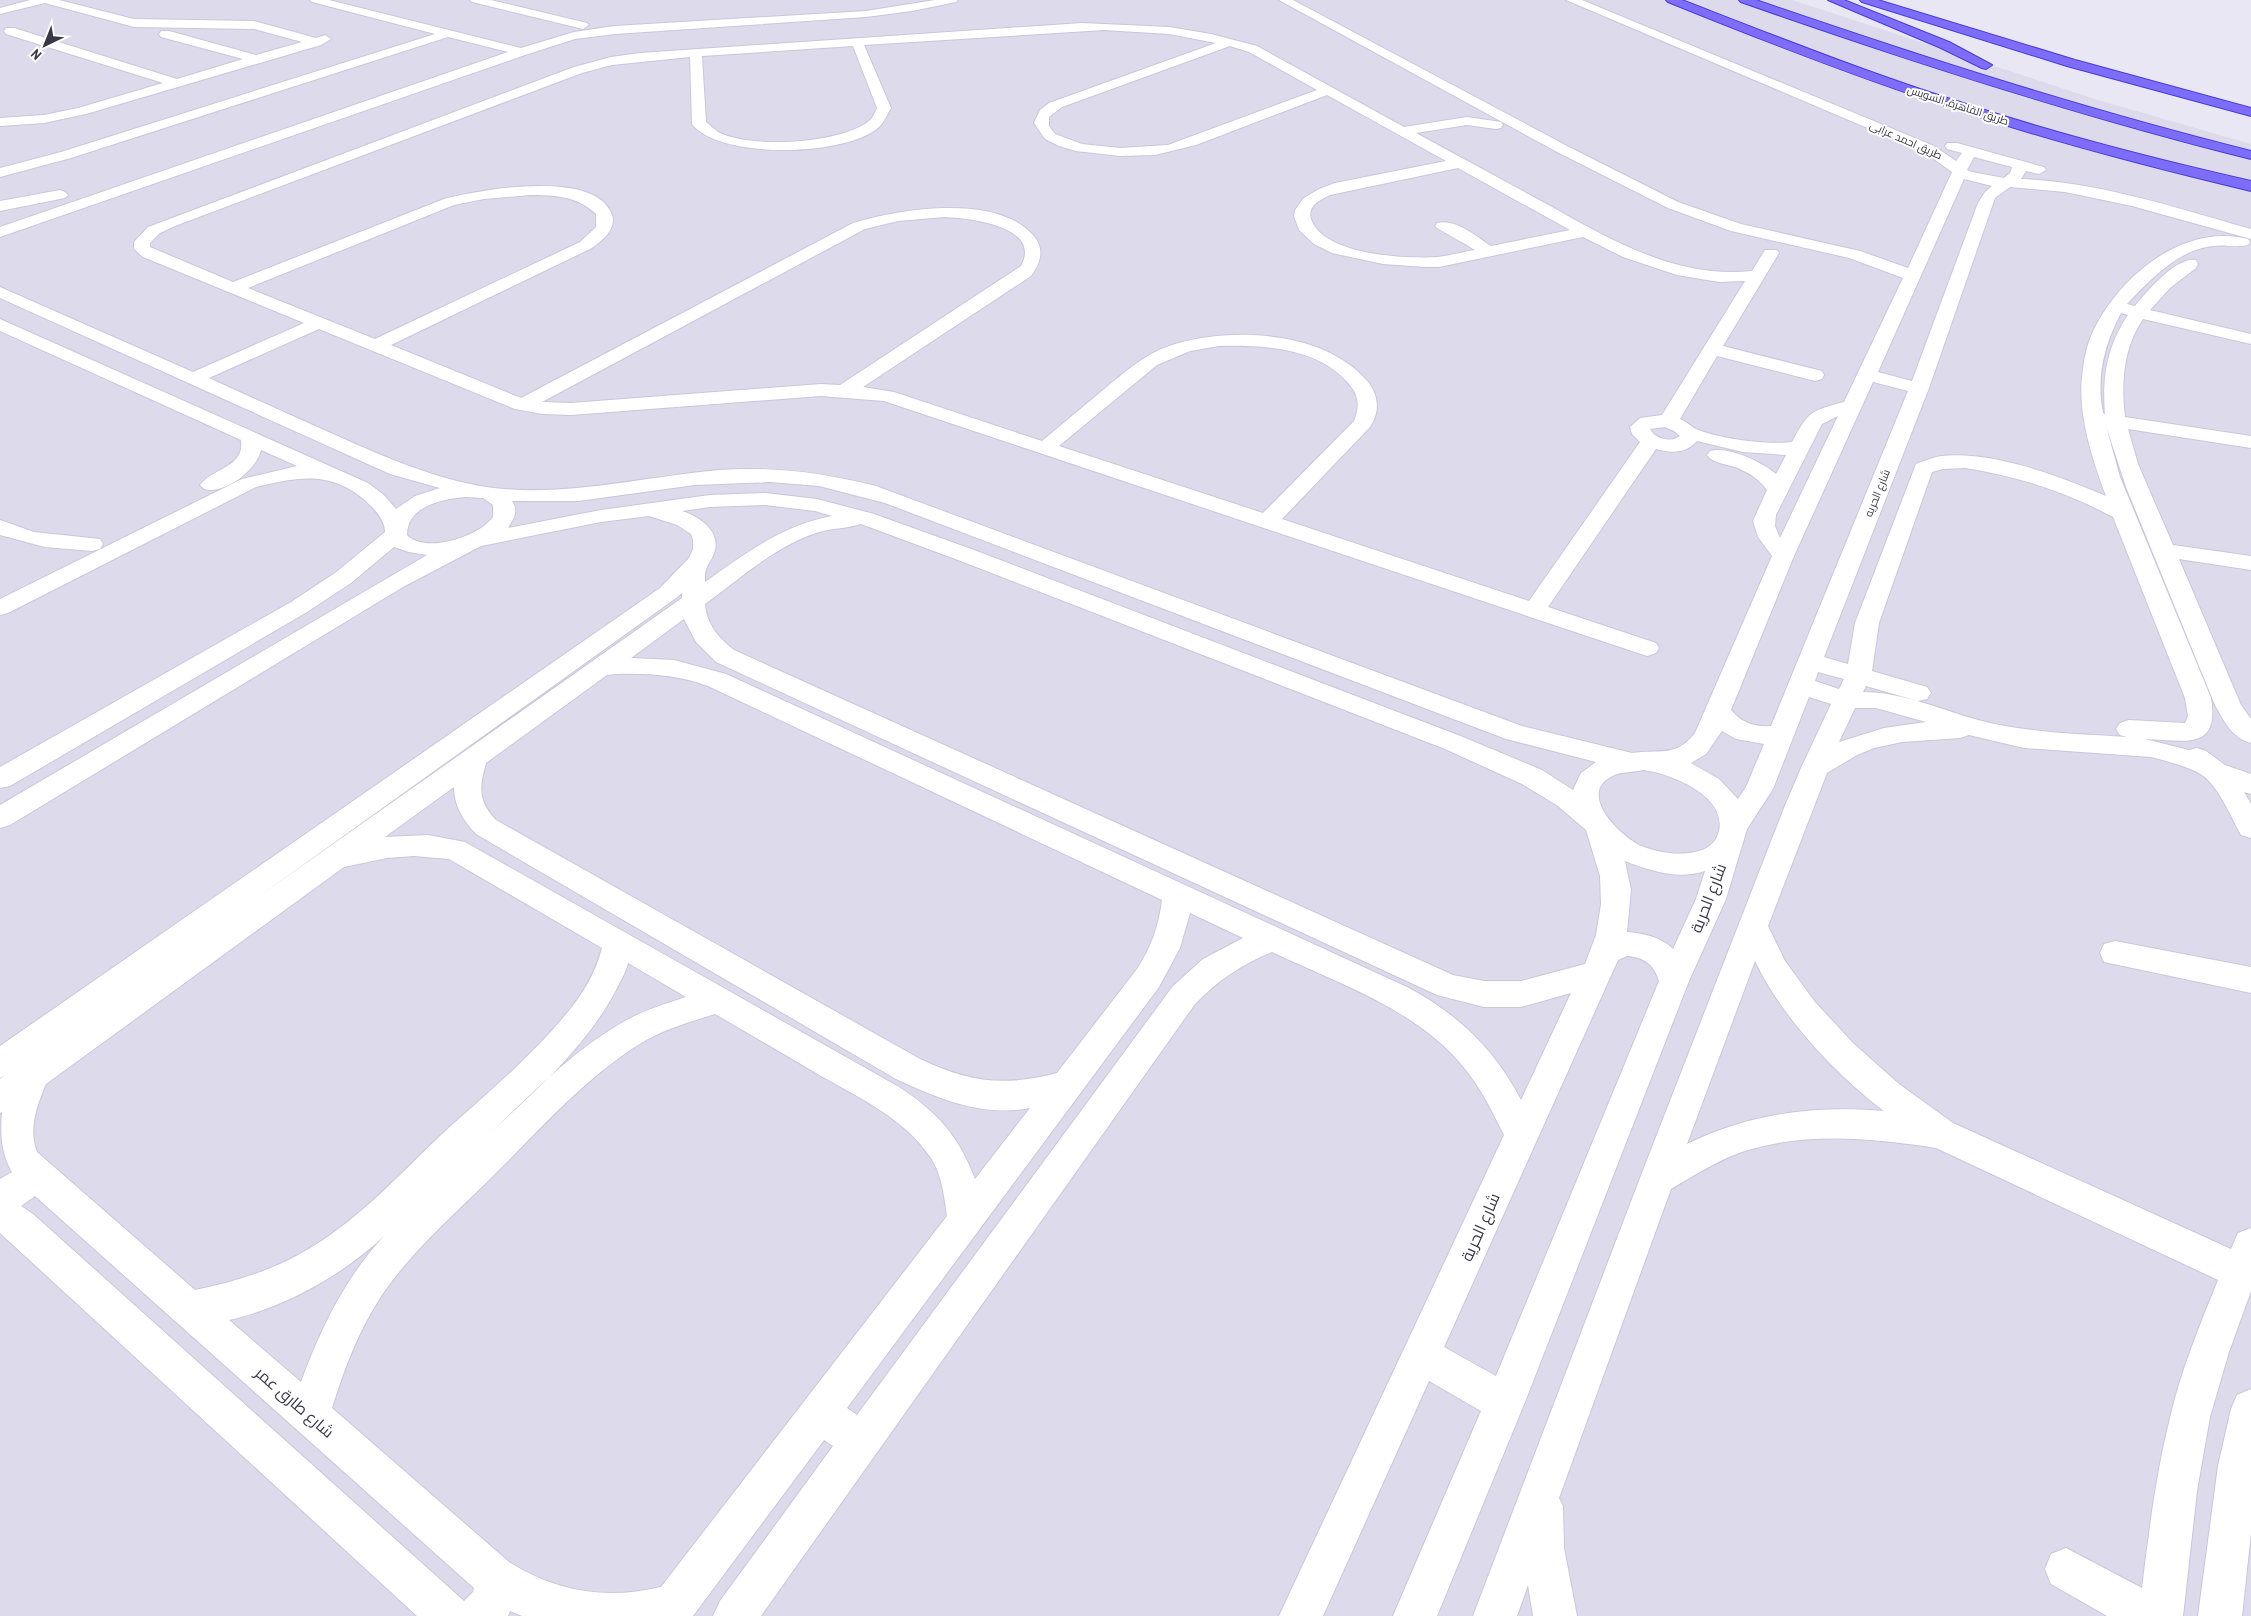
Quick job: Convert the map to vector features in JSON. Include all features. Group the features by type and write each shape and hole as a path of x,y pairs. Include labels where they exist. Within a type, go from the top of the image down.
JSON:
{"highway":[{"name":"طريق القاهرة, السويس","path":"1672,0 1826,60 1956,105 2104,149 2251,186"},
{"path":"1745,0 1989,83 2133,125 2251,155"},
{"path":"1834,0 1986,65"},
{"path":"1866,0 2080,66 2251,112"},
{"path":"1846,19 2002,70"}],"street":[{"path":"0,7 28,0"},
{"path":"0,11 45,0 148,20 262,22 351,49"},
{"path":"67,0 90,9 144,24 254,25 351,49"},
{"path":"305,0 320,0"},
{"path":"316,0 521,52"},
{"path":"476,0 583,25"},
{"path":"0,232 521,52 587,34 703,24 913,0"},
{"path":"703,24 721,27 840,19 952,0"},
{"path":"1285,0 1564,150"},
{"path":"1310,0 1548,125"},
{"name":"طريق احمد عرابى","path":"1572,0 1929,149 1946,158 1960,171 1981,179 2086,186 2251,224"},
{"name":"طريق احمد عرابى","path":"1594,0 1911,130 1970,152 2020,165 2086,186 2244,243"},
{"path":"66,16 90,9"},
{"path":"316,122 299,115 554,30 583,25 866,14"},
{"path":"788,37 792,25 806,21"},
{"path":"144,24 142,27 255,59"},
{"path":"751,25 769,39"},
{"path":"5,32 28,26"},
{"path":"1647,648 900,399 844,391 812,391 571,409 542,408 522,404 149,254 142,249 142,242 154,230 170,223 578,70 630,58 696,53 788,37 857,42 1097,27 1159,30 1229,42 1264,53 1584,232 1634,255 1697,276 1729,278 1758,275"},
{"path":"5,32 177,83"},
{"path":"0,122 23,122 63,115 255,59 351,49 442,33"},
{"path":"696,53 699,124 703,130 730,142 759,146 792,146 825,142 854,134 874,124 884,113 884,108 857,42"},
{"path":"1229,42 1057,104 1042,116 1040,123 1043,129 1060,142 1092,150 1110,152 1149,151 1183,145 1329,90"},
{"path":"29,151 87,140 134,127 351,49"},
{"path":"0,173 66,155 351,49"},
{"path":"1383,53 1404,50"},
{"path":"1446,86 1436,90 1436,93 1496,125 1564,150 1659,191 1739,216 1887,251"},
{"path":"1397,128 1443,115 1462,106"},
{"path":"1443,115 1456,122"},
{"path":"1397,128 1474,121 1496,125"},
{"path":"1591,148 1659,191 1685,211 1723,224 1854,254 1913,276"},
{"path":"0,779 299,607 344,578 396,530 406,512 425,500 441,494 481,492 548,496 603,492 721,476 800,477 871,491 1515,733 1630,762 1658,763 1681,758 1699,748 1718,711 1783,556 1913,276 1914,253 1950,197 1964,160 1970,152"},
{"path":"1460,163 1335,188 1321,193 1304,207 1302,215 1304,224 1310,232 1328,244 1353,254 1374,259 1418,263 1439,262 1584,232"},
{"name":"شارع الحريه","path":"1731,836 1759,789 1919,388 1981,217 1984,204 1991,194 2019,173 2020,165"},
{"path":"27,223 9,224 0,215 74,190"},
{"path":"233,288 449,202 485,194 540,190 571,194 594,203 605,215 602,230 586,245 375,346"},
{"path":"1950,197 1984,204"},
{"path":"522,404 859,226 910,214 956,213 997,221 1021,232 1028,240 1033,247 1034,256 1025,272 844,391"},
{"path":"1443,226 1458,231 1489,252"},
{"path":"2244,243 2204,241 2181,251 2144,277 2116,307 2102,331 2093,357 2090,386 2092,418 2109,477 2198,698 2201,716 2194,732 2189,738 2189,745 2193,752 2229,790 2251,828"},
{"path":"2244,243 2201,257 2165,284 2140,313 2125,335 2116,362 2113,389 2116,421 2133,475 2228,705 2238,722 2251,735"},
{"path":"2181,251 2201,257"},
{"path":"1668,422 1712,349 1728,302 1758,275 1771,254"},
{"path":"1697,276 1728,302"},
{"path":"0,292 373,459 419,478 481,492 498,498 504,505 505,513 501,523 491,532 395,582 0,818"},
{"path":"2116,307 2251,339"},
{"path":"194,378 319,323"},
{"path":"0,324 362,487 388,511 401,542 419,548 443,549 601,516 710,502 765,499 817,505 866,519 966,555 1454,743 1532,777 1568,799 1616,845 1636,856 1667,864 1683,864 1703,861 1720,853 1731,836 1728,806 1711,787 1686,772 1658,763"},
{"path":"63,352 100,337"},
{"path":"1046,448 1150,361 1169,352 1192,345 1218,341 1246,340 1296,348 1323,356 1343,367 1357,380 1366,394 1368,409 1363,424 1268,522"},
{"path":"1712,349 1816,375"},
{"path":"1868,375 1919,388"},
{"path":"1783,556 1768,536 1763,522 1814,420 1829,412 1852,406"},
{"path":"2092,418 2251,442"},
{"path":"1684,439 1681,426 1668,422 1647,422 1640,427 1642,434 1651,441 1665,445 1684,439 1747,455 1799,448"},
{"path":"0,608 204,496 243,464 251,454 254,445 251,437"},
{"path":"1534,610 1651,441"},
{"path":"1747,455 1778,490"},
{"path":"0,590 92,544 204,496 270,476 305,471 356,477 368,472 374,466 373,459"},
{"path":"1495,1616 1657,1178 1814,768 1853,688 1871,609 1923,468 1942,461 1989,466 2045,480 2087,494 2123,513"},
{"path":"2045,480 2082,484 2109,477"},
{"path":"601,516 594,512 592,502 603,492"},
{"path":"0,1098 16,1069 228,920 653,604 693,570 701,558 705,547 704,538 698,529 689,522 649,509"},
{"path":"228,920 327,865 781,540 820,525 841,520 866,519"},
{"path":"0,527 24,538 45,542 92,544"},
{"path":"966,555 990,535"},
{"path":"2164,550 2251,563"},
{"path":"693,570 694,616 700,631 710,644 725,656 1448,986 1484,994 1521,994 1601,963 1613,946 1624,943 1648,947 1659,954 1668,962 1673,972 1674,981"},
{"path":"299,607 318,608 328,617 328,623"},
{"path":"1218,653 1240,629"},
{"path":"702,674 701,670 707,662 725,656"},
{"path":"1810,661 1876,700 1911,708 1979,729 2046,742 2151,748 2190,760 2227,778 2251,784"},
{"path":"601,668 654,665 679,668 702,674 1398,996 1424,1010 1448,1028 1469,1049 1487,1072 1522,1135"},
{"path":"1800,685 1853,688 1972,709 2014,720 2056,725 2194,732 2215,727 2228,728 2251,735"},
{"path":"1718,711 1732,727 1744,733 1757,736 1780,734"},
{"path":"1454,743 1469,740 1478,732 1476,721 1471,716"},
{"path":"1814,768 1833,754 1885,737 1946,729 1979,729"},
{"path":"474,759 467,778 466,797 473,815 486,827 908,1069 953,1090 981,1096 1019,1096 1067,1085"},
{"path":"1596,826 1587,810 1585,800 1590,782 1606,768 1630,762"},
{"path":"1064,841 1082,819"},
{"name":"شارع الحرية","path":"1302,1616 1601,963 1612,934 1617,882 1610,856 1596,826"},
{"path":"475,859 472,854 472,848 477,842 484,838 501,836"},
{"name":"شارع الحرية","path":"1415,1616 1505,1402 1674,981 1711,899 1731,836"},
{"path":"327,865 354,855 408,845 433,845 456,849 475,859 907,1109 926,1126 942,1145 954,1168 962,1193 965,1220"},
{"path":"669,1611 1148,978 1162,958 1170,936 1175,915 1176,894"},
{"path":"1754,928 1774,969 1799,1004 1842,1053 1887,1094 1941,1134"},
{"path":"735,1616 1184,995 1201,976 1222,960 1246,948 1273,938"},
{"path":"310,1415 324,1369 343,1326 368,1284 383,1236 582,1018 600,993 612,968 618,943"},
{"path":"2115,953 2251,980"},
{"path":"1398,996 1410,994 1418,986 1414,970"},
{"path":"1148,978 1162,976 1175,980 1180,984 1184,995"},
{"path":"190,1310 237,1300 284,1283 329,1257 383,1236 600,1055 638,1030 678,1012 719,1000"},
{"path":"538,1066 550,1060 562,1060 569,1066 570,1071 567,1083"},
{"name":"شارع طارق عمر","path":"16,1069 20,1106 15,1134 22,1159 40,1178 494,1577 514,1591 547,1606 587,1615 629,1615 669,1611"},
{"path":"886,1097 899,1096 908,1088 912,1078 908,1069"},
{"path":"1657,1178 1698,1156 1738,1138 1782,1126 1830,1122 1881,1124 1941,1134 2246,1259 2205,1364 2190,1417 2168,1547 2162,1616"},
{"path":"0,1208 6,1197 13,1190 26,1182 40,1178"},
{"path":"0,1212 20,1226 449,1616"},
{"path":"1422,1356 1505,1402"},
{"path":"2220,1616 2245,1470 2251,1409"},
{"path":"820,1413 861,1442"},
{"path":"1541,1492 1543,1548 1555,1616"},
{"path":"2066,1569 2150,1616"},
{"path":"480,1616 487,1611 496,1593 494,1577"}],"shaded area":[{"path":"0,0 1792,0 2098,100 2251,144 2251,1616 0,1616"}]}
